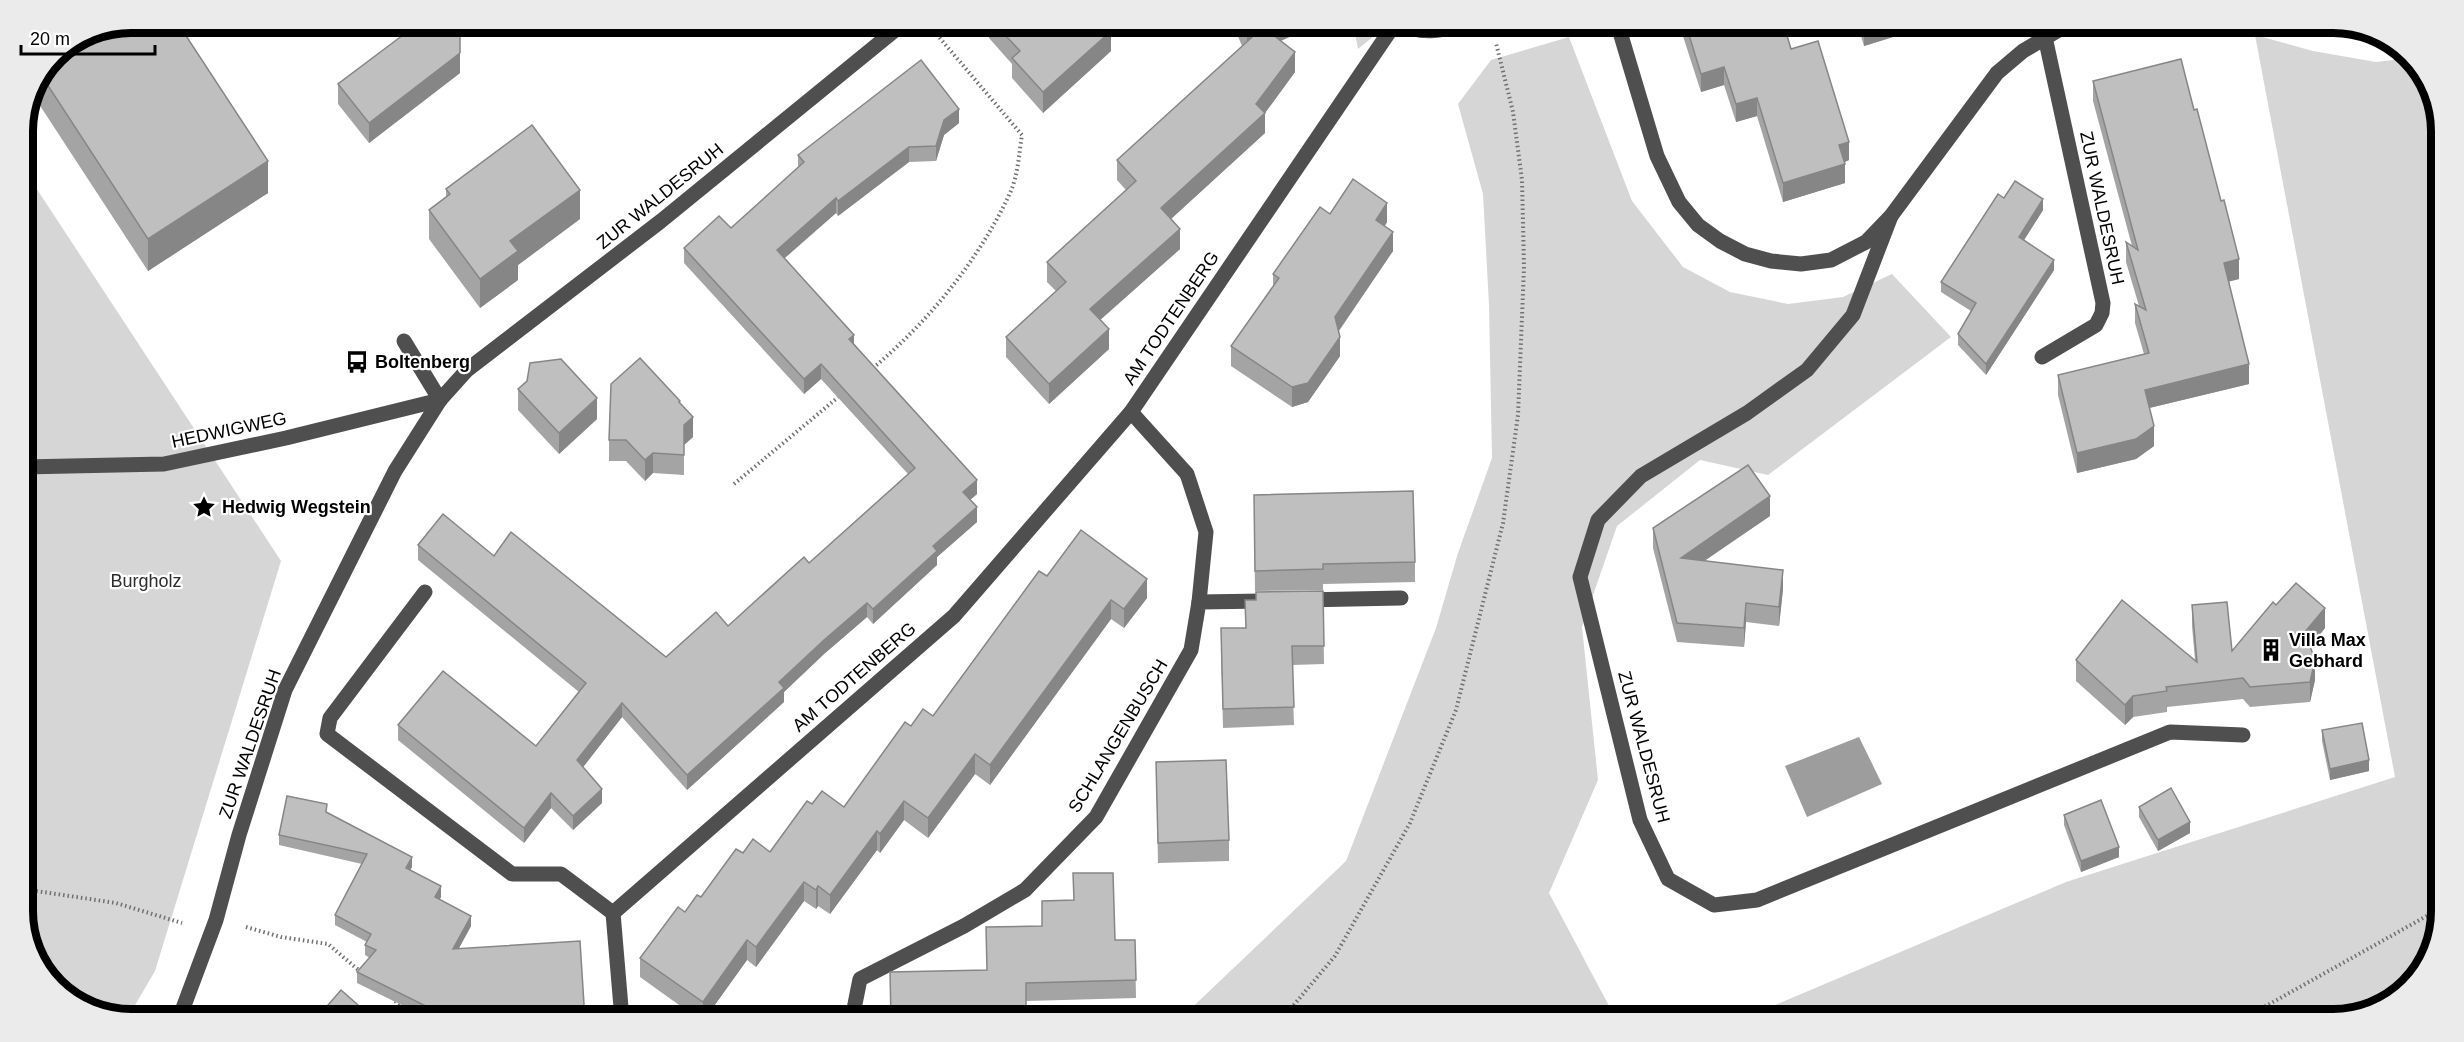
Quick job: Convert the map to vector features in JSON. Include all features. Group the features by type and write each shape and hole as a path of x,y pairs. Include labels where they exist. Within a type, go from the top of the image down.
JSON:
{"street":[{"name":"ZUR WALDESRUH","path":"183,1009 211,932 285,690 395,471 440,400 467,370 661,221 891,33"},
{"name":"AM TODTENBERG","path":"613,913 954,616 1131,412 1389,33"},
{"name":"ZUR WALDESRUH","path":"1620,33 1657,156 1685,210 1698,225 1720,241 1745,254 1771,261 1801,264 1831,260 1866,242 1891,216 1996,73 2052,33"},
{"name":"ZUR WALDESRUH","path":"2042,357 2096,325 2102,313 2103,303 2045,37"},
{"name":"ZUR WALDESRUH","path":"1891,216 1852,315 1807,370 1748,413 1641,476 1598,520 1580,577 1640,820 1668,879 1714,905 1757,900 2170,732 2243,735"},
{"path":"404,341 440,400"},
{"name":"HEDWIGWEG","path":"33,467 164,464 286,438 440,400"},
{"name":"SCHLANGENBUSCH","path":"854,1009 860,979 964,926 1025,890 1096,817 1191,650 1199,602 1206,532 1187,474 1131,412"},
{"path":"425,592 330,718 327,734 512,874 561,874 613,913 621,1009"},
{"path":"1199,602 1401,598"}],"path":[{"path":"865,375 891,353 963,275 1011,191 1022,135 935,33"},
{"path":"1291,1009 1335,956 1410,823 1456,710 1503,523 1518,415 1522,336 1522,180 1513,112 1494,34"},
{"path":"734,484 847,389"},
{"path":"33,891 116,903 211,932"},
{"path":"2254,1009 2266,1006 2431,914"},
{"path":"265,932 327,944 363,974"},
{"path":"390,997 404,1009"}],"green space":[{"path":"1355,33 1378,33 1358,49"},
{"path":"2255,35 2313,51 2376,62 2400,59 2415,76 2426,99 2429,112 2431,124 2431,911 2424,949 2407,976 2388,993 2365,1004 2333,1009 1766,1009 2066,882 2395,777"},
{"path":"1569,37 1632,201 1683,267 1730,292 1788,304 1843,297 1892,274 1951,337 1768,475 1700,460 1617,526 1582,627 1598,780 1549,893 1611,1009 1191,1009 1346,861 1436,628 1458,553 1492,458 1489,305 1483,194 1458,104 1491,60"},
{"name":"Burgholz","path":"33,183 281,561 155,971 133,1009 93,1002 71,989 53,971 40,949 33,918"}],"shaded area":[{"path":"1859,737 1882,784 1807,817 1785,766"}],"building":[{"path":"131,33 184,33 268,161 148,239 46,82 66,57 99,38"},
{"path":"406,33 460,33 460,53 369,123 338,84"},
{"path":"1003,33 1109,33 1043,92 1012,58 1020,51"},
{"path":"1257,33 1270,33 1295,52 1256,104 1265,113 1161,208 1180,229 1090,309 1109,329 1049,384 1006,337 1066,282 1047,262 1136,181 1117,160"},
{"path":"1688,33 1786,33 1791,49 1818,41 1849,142 1839,145 1845,164 1783,183 1757,98 1736,104 1724,67 1701,74"},
{"path":"2181,59 2194,110 2197,109 2221,201 2224,200 2239,259 2224,263 2249,364 2145,390 2154,426 2136,439 2077,453 2058,375 2149,353 2135,304 2146,310 2126,242 2138,250 2093,81"},
{"path":"921,60 959,109 944,120 936,146 909,147 838,201 836,198 777,250 854,335 849,339 977,480 963,492 977,507 933,546 937,551 873,609 867,603 824,640 779,682 784,688 687,775 622,703 577,760 602,789 573,816 551,793 524,828 398,725 443,671 536,746 586,683 418,545 443,514 494,556 511,532 666,657 716,612 728,626 804,557 809,563 915,468 821,364 804,379 684,248 719,216 731,228 804,162 798,155"},
{"path":"532,125 580,190 510,241 518,251 480,279 429,210 450,194 446,189"},
{"path":"1353,179 1387,203 1376,220 1393,232 1335,317 1340,337 1308,383 1292,387 1231,346 1279,278 1273,274 1320,207 1330,214"},
{"path":"2015,181 2043,199 2019,237 2054,260 1986,364 1958,334 1976,303 1941,282 1998,194 2004,198"},
{"path":"640,358 693,417 684,425 684,455 653,453 645,460 626,440 609,440 611,384"},
{"path":"561,359 597,398 559,433 518,389 527,381 530,363"},
{"path":"1748,465 1770,496 1681,558 1783,570 1779,607 1746,603 1744,628 1677,623 1653,528"},
{"path":"1413,491 1415,562 1323,564 1323,569 1255,571 1254,495"},
{"path":"1081,530 1147,579 1124,609 1111,600 990,765 975,754 928,818 904,801 880,834 877,831 830,895 818,886 816,890 804,882 756,947 747,940 703,1002 640,958 678,907 685,912 697,895 701,897 736,849 743,853 753,839 770,852 807,801 812,804 822,791 844,807 905,722 911,726 923,709 933,716 1039,571 1047,576"},
{"path":"2296,583 2325,608 2305,632 2315,660 2310,682 2250,687 2243,678 2166,687 2167,691 2133,696 2125,705 2076,660 2122,600 2197,662 2192,605 2227,602 2232,651 2273,602 2276,605"},
{"path":"1323,591 1324,646 1292,646 1294,707 1223,709 1221,628 1246,628 1245,600 1256,600 1256,592"},
{"path":"2362,723 2369,760 2330,769 2322,730"},
{"path":"1226,760 1229,840 1158,843 1156,762"},
{"path":"2171,788 2190,822 2158,840 2139,807"},
{"path":"287,796 327,804 326,812 412,857 406,868 441,886 435,897 471,916 453,949 580,941 584,1009 432,1009 357,972 376,950 365,945 371,934 335,915 367,854 279,835"},
{"path":"2101,800 2119,847 2081,861 2064,815"},
{"path":"1073,873 1113,873 1115,940 1135,940 1136,980 1026,983 1026,1009 891,1009 890,972 987,970 986,927 1042,926 1042,901 1074,900"},
{"path":"341,990 363,1009 325,1009"}],"place":[{"name":"Boltenberg","path":"357,362"},
{"name":"Hedwig Wegstein","path":"204,507"},
{"name":"Villa Max Gebhard","path":"2271,650"}]}
